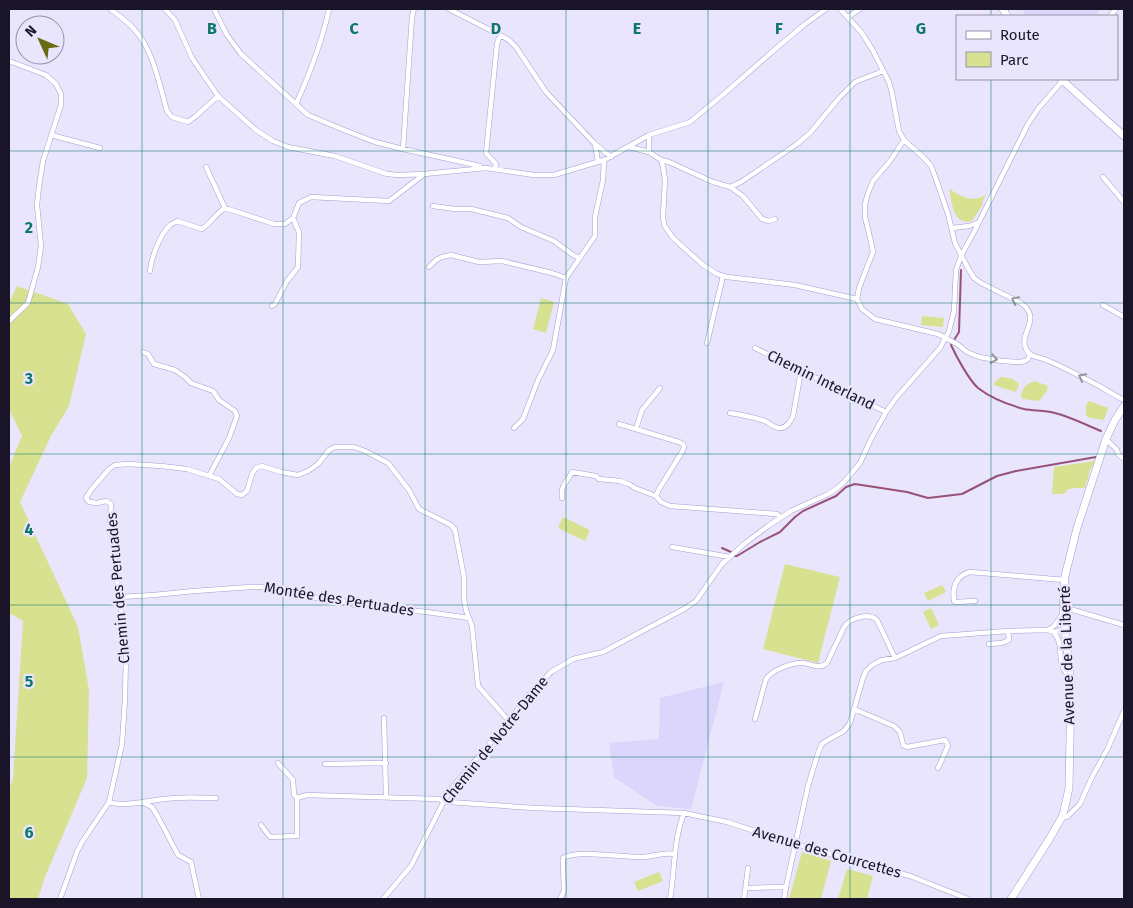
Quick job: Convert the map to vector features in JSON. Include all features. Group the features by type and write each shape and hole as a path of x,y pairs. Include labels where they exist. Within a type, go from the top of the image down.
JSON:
{"main road":[{"path":"1065,80 1084,101 1089,103 1124,136"},
{"name":"Avenue de la Liberté","path":"1012,899 1062,817 1069,788 1071,687 1065,629 1065,580 1077,528 1106,439 1114,420 1124,406"}],"street":[{"path":"110,9 134,29 145,44 152,60 167,111 172,117 188,122 218,96"},
{"path":"165,9 174,20 192,58 218,96 256,130 273,141 288,147 335,156 387,174 424,174 486,168"},
{"path":"214,9 227,35 241,54 308,115 375,142 403,150 486,168 534,175 554,175 601,161 649,135 690,122 805,24 826,9"},
{"path":"296,104 308,78 325,31 329,9"},
{"path":"403,150 414,9"},
{"path":"449,9 509,40 516,47 546,92 594,143 611,157"},
{"path":"840,9 862,33 883,71 891,88 899,131 904,140 931,166 952,228 955,243 974,278 1022,303 1030,311 1031,316 1025,346 1032,356 1046,359 1124,400"},
{"path":"848,17 860,9"},
{"path":"1111,15 1116,9"},
{"path":"495,169 496,164 486,153 497,44 500,35"},
{"path":"9,61 46,75 56,84 61,94 61,105 43,161 39,186 37,205 41,246 38,267 28,303 9,321"},
{"path":"730,187 741,182 797,144 810,133 855,82 883,71"},
{"name":"Chemin de Notre-Dame","path":"383,899 411,866 444,800 455,784 509,722 527,697 551,672 573,659 603,652 696,601 722,564 744,544 780,517 828,494 844,482 860,463 886,412 940,348 946,338 952,324 956,270 961,256 1028,124 1063,80"},
{"path":"51,135 100,148"},
{"path":"649,135 649,152"},
{"path":"904,140 873,181 865,204 865,217 873,252 859,288 857,299 862,309 875,319 938,334 957,344 967,352 979,357 1020,362 1028,359 1030,354"},
{"path":"514,428 522,419 553,350 566,278 595,236 595,217 603,180 601,161 594,143"},
{"path":"628,147 649,152 661,160 713,182 730,187 740,193 762,219 769,221 775,218"},
{"path":"661,160 665,180 664,225 673,238 703,265 723,276 795,285 857,299"},
{"path":"206,168 226,208 274,224 285,224 292,218 299,203 311,197 389,200 424,174"},
{"path":"1103,176 1124,202"},
{"path":"740,193 741,182"},
{"path":"433,206 471,210 508,218 521,227 554,241 580,258"},
{"path":"150,271 161,238 170,225 177,221 202,229 219,212 226,208"},
{"path":"272,306 298,267 299,232 292,218"},
{"path":"952,228 978,223"},
{"path":"430,267 436,260 451,255 479,262 502,261 552,272 566,278"},
{"path":"707,343 723,276"},
{"path":"1103,305 1124,317"},
{"name":"Chemin Interland","path":"755,348 886,412"},
{"path":"143,352 148,354 154,364 175,370 186,377 191,383 213,391 219,400 235,411 237,416 229,438 209,476"},
{"path":"730,412 750,416 779,428 784,427 791,422 793,416 801,371"},
{"path":"636,429 642,410 660,388"},
{"path":"619,424 683,444 682,452 656,496"},
{"path":"1106,439 1124,459"},
{"name":"Chemin des Pertuades","path":"60,899 82,842 109,802 122,744 126,656 110,520 111,504 106,501 89,502 86,498 109,468 115,465 128,464 187,469 219,479 237,494 242,495 247,491 252,474 256,468 262,466 298,475 318,464 329,450 335,447 354,447 365,450 388,463 409,490 419,509 451,525 455,530 464,578 465,605 472,626 478,686 509,722"},
{"path":"562,498 561,491 564,484 568,482 572,472 596,476 599,479 620,481 656,496 661,502 670,506 777,514 780,517"},
{"path":"672,547 730,557"},
{"path":"975,601 956,602 952,592 959,577 970,572 1065,580"},
{"name":"Montée des Pertuades","path":"120,597 265,587 294,595 342,601 355,605 469,618"},
{"path":"1052,629 1064,610 1124,625"},
{"path":"756,719 769,674 802,663 822,667 827,663 847,623 852,620 869,616 874,617 895,658"},
{"path":"1052,629 1058,640 1063,668 1066,674 1070,676"},
{"path":"784,899 808,786 820,748 826,741 844,731 850,723 863,678 872,664 895,658 941,636 1065,629"},
{"path":"989,644 1002,643 1008,640 1008,631"},
{"path":"854,709 894,726 900,732 903,745 907,747 945,740 948,746 938,768"},
{"path":"1062,817 1067,816 1080,804 1124,711"},
{"path":"384,718 386,797"},
{"path":"261,825 270,837 297,836 297,798 294,795 293,780 278,763"},
{"path":"325,764 386,763"},
{"name":"Avenue des Courcettes","path":"297,798 306,796 438,799 534,808 684,813 727,822 795,844 910,876 968,899"},
{"path":"109,802 114,804 175,798 216,798"},
{"path":"142,802 152,807 178,855 191,862 199,899"},
{"path":"670,899 679,826 684,813"},
{"path":"560,899 564,892 563,858 566,855 589,854 645,857 667,853 675,854"},
{"path":"744,899 748,868"},
{"path":"746,888 786,887"}],"shaded area":[{"path":"1022,9 1099,10 1097,15 1025,15"},
{"path":"724,682 691,809 657,806 614,777 609,743 659,739 660,698"}],"green space":[{"path":"949,189 971,199 986,195 982,202 983,204 972,221 966,222 957,217 954,212"},
{"path":"17,286 68,304 86,334 69,406 51,436 20,502 78,627 89,690 87,778 45,877 38,899 9,899 9,788 13,779 23,621 9,613 9,467 22,436 9,409 9,303"},
{"path":"541,298 554,302 546,333 533,329"},
{"path":"922,316 944,318 943,327 921,325"},
{"path":"1001,377 1013,379 1019,384 1016,392 993,384"},
{"path":"1035,381 1048,386 1047,391 1039,401 1023,399 1021,397 1024,388"},
{"path":"1089,401 1108,408 1104,420 1090,418 1086,415 1086,405"},
{"path":"1095,461 1090,470 1085,488 1068,489 1064,494 1052,494 1054,467"},
{"path":"563,517 590,530 585,541 558,528"},
{"path":"785,564 840,577 818,663 763,649"},
{"path":"942,585 946,592 928,601 924,593"},
{"path":"931,608 939,625 931,629 923,612"},
{"path":"802,852 831,861 821,899 789,899"},
{"path":"847,869 873,876 867,899 838,899"},
{"path":"659,872 663,881 638,891 634,882"}],"waterway":[{"path":"961,270 959,332 951,345 974,384 989,395 1006,403 1024,409 1047,411 1061,415 1101,431"},
{"path":"735,556 780,532 803,511 836,496 846,487 855,484 907,492 928,498 962,494 997,476 1016,471 1096,457"},
{"path":"722,548 731,552"}]}
